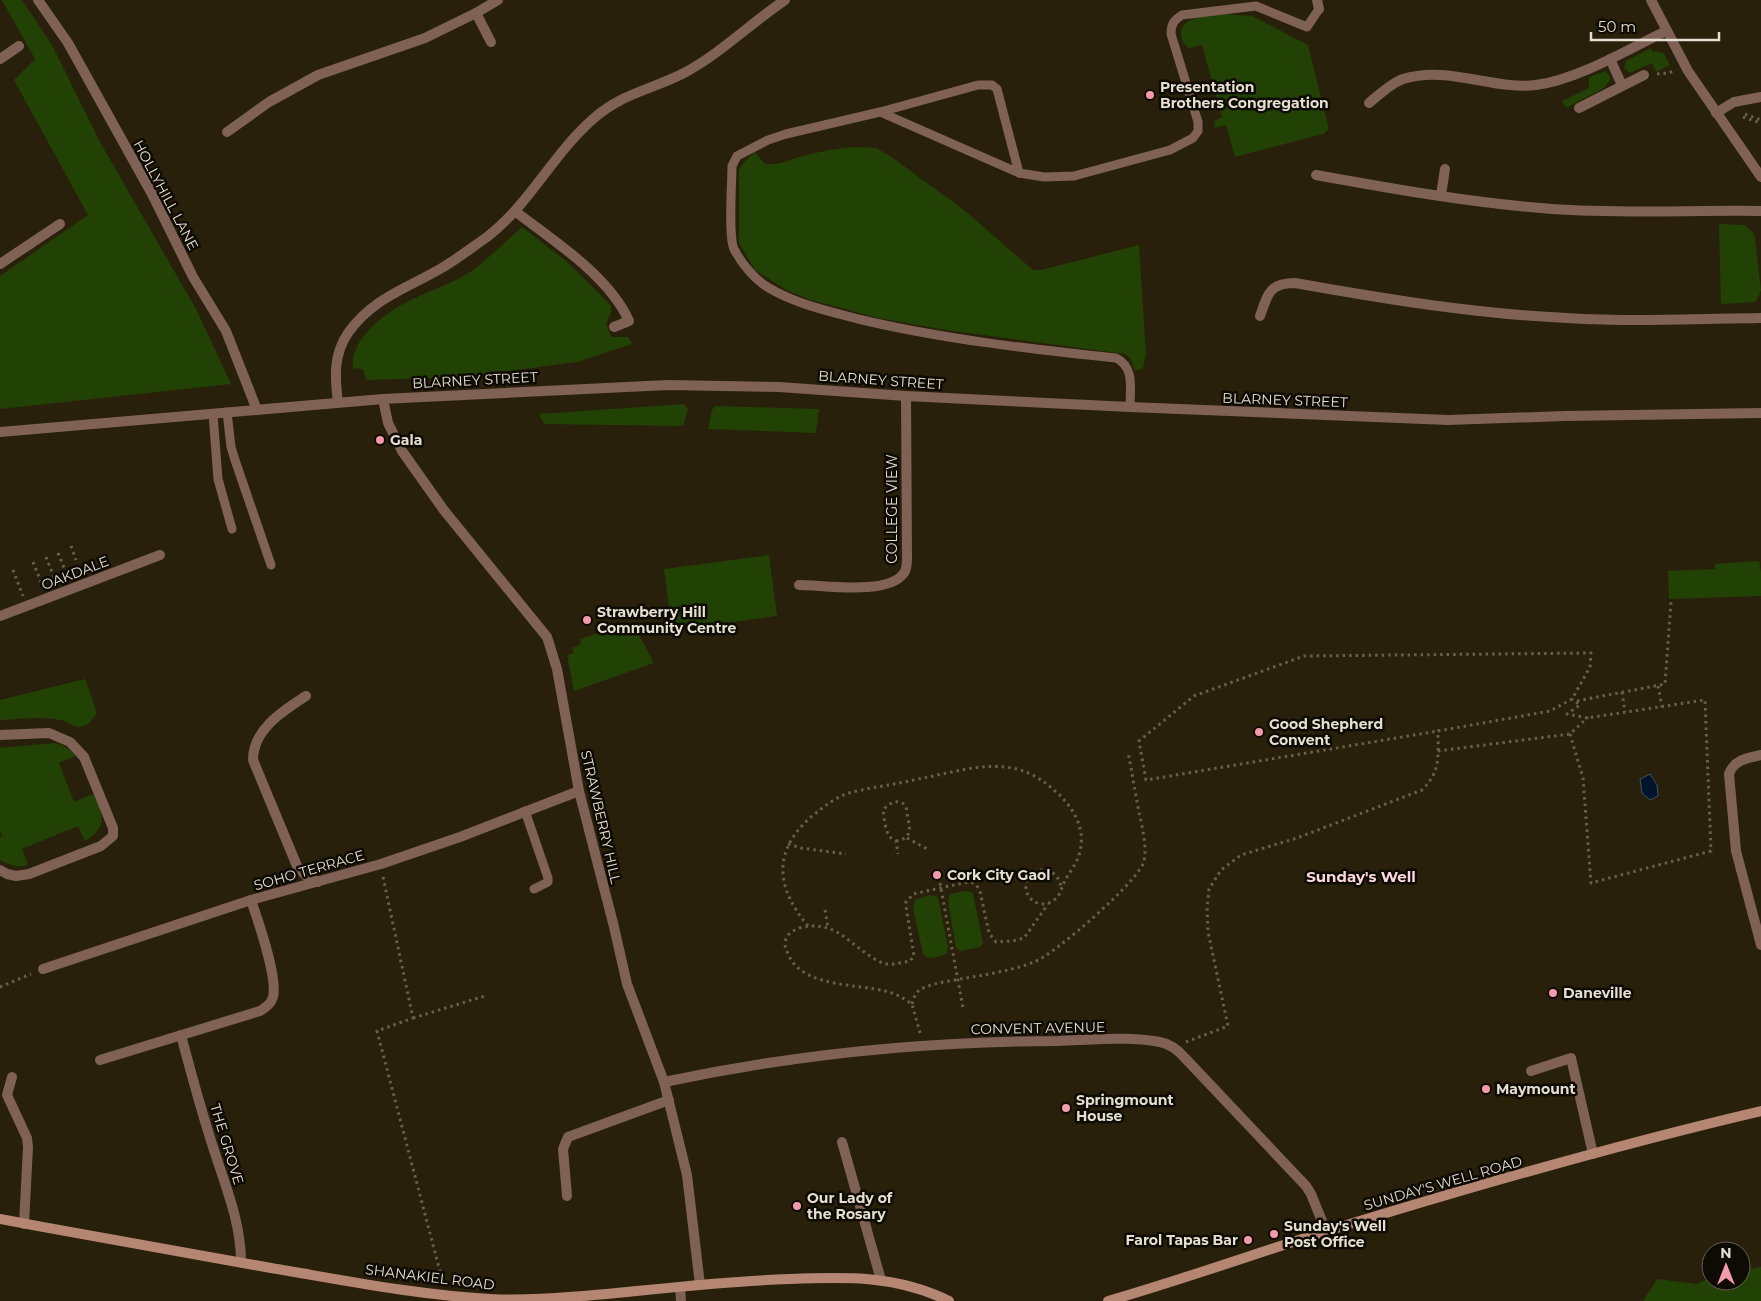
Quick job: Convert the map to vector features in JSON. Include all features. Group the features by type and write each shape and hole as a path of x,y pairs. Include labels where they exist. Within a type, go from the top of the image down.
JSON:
{"street":[{"name":"HOLLYHILL LANE","path":"38,0 68,43 152,194 193,277 226,331 258,410"},
{"path":"227,132 269,102 318,75 425,38 498,0"},
{"path":"338,402 335,376 336,359 346,335 362,314 374,305 439,270 489,235 516,212 561,152 594,118 632,94 684,73 712,55 785,0"},
{"path":"1651,0 1688,71 1761,177"},
{"path":"476,13 490,42"},
{"path":"1369,103 1402,79 1422,76 1452,75 1511,85 1536,85 1573,75 1666,31"},
{"path":"0,59 19,46"},
{"path":"1610,59 1622,85"},
{"path":"1578,108 1644,75"},
{"path":"1716,113 1734,102 1761,97"},
{"path":"1441,195 1445,169"},
{"path":"1316,175 1522,206 1576,210 1761,211"},
{"path":"516,212 582,264 606,286 625,311 629,321 614,327"},
{"path":"0,264 60,224"},
{"path":"1260,316 1267,296 1274,288 1283,283 1296,283 1453,308 1532,316 1604,319 1761,318"},
{"name":"BLARNEY STREET","path":"0,432 383,398 704,385 779,387 906,396 1130,407 1448,420 1761,413"},
{"name":"COLLEGE VIEW","path":"800,585 827,588 882,586 897,580 905,573 907,558 906,396"},
{"name":"STRAWBERRY HILL","path":"383,398 388,423 402,451 443,510 547,637 557,668 579,791 627,984 664,1082 687,1175 700,1286"},
{"name":"OAKDALE","path":"0,616 160,555"},
{"path":"306,696 283,711 265,727 254,750 252,760 297,866 305,875 318,882"},
{"path":"0,735 49,733 70,742 84,757 113,828 113,836 101,846 29,874 16,876 0,870"},
{"path":"1756,756 1738,761 1732,766 1729,774 1736,851 1761,945"},
{"name":"SOHO TERRACE","path":"43,969 251,900 380,864 460,837 579,791"},
{"path":"100,1060 260,1011 268,1006 273,998 272,976 251,900"},
{"name":"THE GROVE","path":"181,1035 201,1111 234,1212 241,1242 241,1262"},
{"name":"CONVENT AVENUE","path":"664,1082 798,1059 922,1046 1023,1041 1136,1040 1162,1042 1174,1046"},
{"path":"1174,1046 1306,1186 1312,1194 1326,1231"},
{"path":"1531,1071 1571,1058 1593,1154"},
{"path":"12,1077 7,1095 27,1138 28,1147 24,1224"},
{"path":"567,1196 563,1149 568,1137 669,1100"},
{"name":"SUNDAY'S WELL ROAD","path":"1108,1301 1171,1283 1326,1231 1593,1154 1761,1111"},
{"path":"842,1142 881,1280"},
{"name":"SHANAKIEL ROAD","path":"0,1219 368,1285 446,1295 493,1299 569,1297 761,1280 869,1278 901,1283 928,1291 949,1301"},
{"path":"680,1287 680,1301"}],"lane":[{"path":"880,112 1019,173 1044,177 1074,176 1170,150 1193,138 1198,131 1198,122 1171,34 1171,26 1175,19 1182,15 1256,6 1307,28 1318,4"},
{"path":"1019,173 998,89 992,85 978,85 880,112 786,134 768,140 738,156 732,166 732,241 746,265 770,289 790,299 838,314 897,328 947,336 1116,358 1122,361 1130,372 1130,407"},
{"path":"227,412 233,454 271,565"},
{"path":"213,414 218,479 232,529"},
{"path":"525,811 548,878 546,884 534,889"}],"path":[{"path":"1744,116 1761,121"},
{"path":"71,546 76,560"},
{"path":"58,553 68,577"},
{"path":"46,557 57,583"},
{"path":"33,562 43,588"},
{"path":"13,570 23,596"},
{"path":"1576,701 1666,684 1671,602"},
{"path":"1591,653 1590,667 1572,699 1550,711 1438,731 1146,780 1139,741 1194,696 1304,656 1591,653"},
{"path":"1658,686 1662,707"},
{"path":"1622,692 1625,712"},
{"path":"1570,734 1583,778 1591,883 1711,851 1705,700 1587,718 1566,714 1580,705 1572,699"},
{"path":"1438,751 1570,734 1587,718"},
{"path":"1174,1046 1228,1026 1208,932 1207,908 1209,889 1221,870 1241,856 1297,838 1422,790 1431,781 1437,767 1438,731"},
{"path":"922,1046 918,1022 912,1004 915,994 920,989 934,984 1024,966 1045,957 1123,891 1141,870 1144,862 1144,838 1128,752"},
{"path":"808,926 794,905 784,879 784,857 788,844 794,835 815,814 837,798 847,793 975,768 1007,767 1027,772 1044,782 1061,796 1076,816 1082,838 1077,860 1061,886 1058,898 1048,904 1024,938 996,942 989,933 978,886 968,882 941,885 913,894 906,902 914,951 914,956 910,961 888,964 878,961 843,936 828,928 816,925 795,930 788,934 785,940 785,948 793,963 801,970 846,986 884,990 898,995 912,1004"},
{"path":"898,802 906,806 910,829 907,838 896,841 888,836 883,810 889,804 898,802"},
{"path":"907,838 927,849"},
{"path":"896,841 898,854"},
{"path":"788,844 801,848 846,854"},
{"path":"380,864 413,1018"},
{"path":"1048,904 1037,903 1028,896 1026,885 1030,875 1041,870 1052,872 1060,880 1061,886"},
{"path":"941,885 963,1008"},
{"path":"826,910 828,928"},
{"path":"0,987 43,969"},
{"path":"446,1295 377,1031 485,996"}],"green space":[{"path":"2,0 22,0 52,45 101,144 196,309 231,384 0,409 0,276 88,215 14,80 35,59"},
{"path":"1224,14 1252,16 1308,45 1329,129 1323,134 1235,157 1226,125 1215,128 1214,121 1222,117 1202,45 1189,48 1184,43 1181,35 1182,28 1190,20 1204,16"},
{"path":"1651,48 1652,52 1657,51 1664,54 1670,65 1656,72 1652,63 1630,73 1624,68 1626,61"},
{"path":"1605,71 1610,76 1610,80 1604,88 1566,108 1562,101 1589,88 1589,77"},
{"path":"857,147 876,148 890,156 964,210 1033,270 1041,270 1139,245 1146,353 1143,368 1135,371 1131,359 1125,354 946,330 878,318 811,300 788,291 755,270 739,243 739,170 745,161 755,152 765,164 770,164 823,151"},
{"path":"1719,224 1745,225 1753,233 1761,290 1755,302 1721,304"},
{"path":"522,227 566,261 611,305 611,313 606,323 611,337 628,337 632,344 577,362 461,377 367,380 363,370 359,368 353,369 353,359 361,340 384,316 401,305 456,280 473,270"},
{"path":"684,404 688,409 683,426 544,424 539,414"},
{"path":"715,406 819,409 816,433 708,429 712,410"},
{"path":"769,555 777,616 672,630 664,569"},
{"path":"1759,561 1761,596 1669,599 1668,571 1715,569 1715,564"},
{"path":"632,622 654,663 574,691 567,655 574,653 572,648 581,644 580,639"},
{"path":"85,679 97,713 85,726 77,727 63,721 45,718 0,720 0,700"},
{"path":"54,743 66,747 75,756 59,763 74,802 93,794 100,808 101,826 98,831 85,841 78,826 22,849 28,865 17,866 7,863 0,860 0,837 2,836 0,830 0,748"},
{"path":"964,891 973,894 983,943 980,947 960,951 956,948 948,901 950,894"},
{"path":"929,895 938,898 948,947 947,953 934,958 923,954 913,907 915,900"},
{"path":"1761,1267 1761,1301 1643,1301 1657,1279 1697,1284 1701,1282 1701,1291 1751,1291 1751,1268"}],"water":[{"path":"1650,774 1657,785 1658,796 1650,800 1642,793 1640,779"}],"place":[{"name":"Presentation Brothers Congregation","path":"1150,95"},
{"name":"Gala","path":"380,440"},
{"name":"Strawberry Hill Community Centre","path":"587,620"},
{"name":"Good Shepherd Convent","path":"1259,732"},
{"name":"Cork City Gaol","path":"937,875"},
{"name":"Daneville","path":"1553,993"},
{"name":"Maymount","path":"1486,1089"},
{"name":"Springmount House","path":"1066,1108"},
{"name":"Our Lady of the Rosary","path":"797,1206"},
{"name":"Sunday's Well Post Office","path":"1274,1234"},
{"name":"Farol Tapas Bar","path":"1248,1240"}],"district":[{"name":"Sunday's Well","path":"1361,876"}]}
